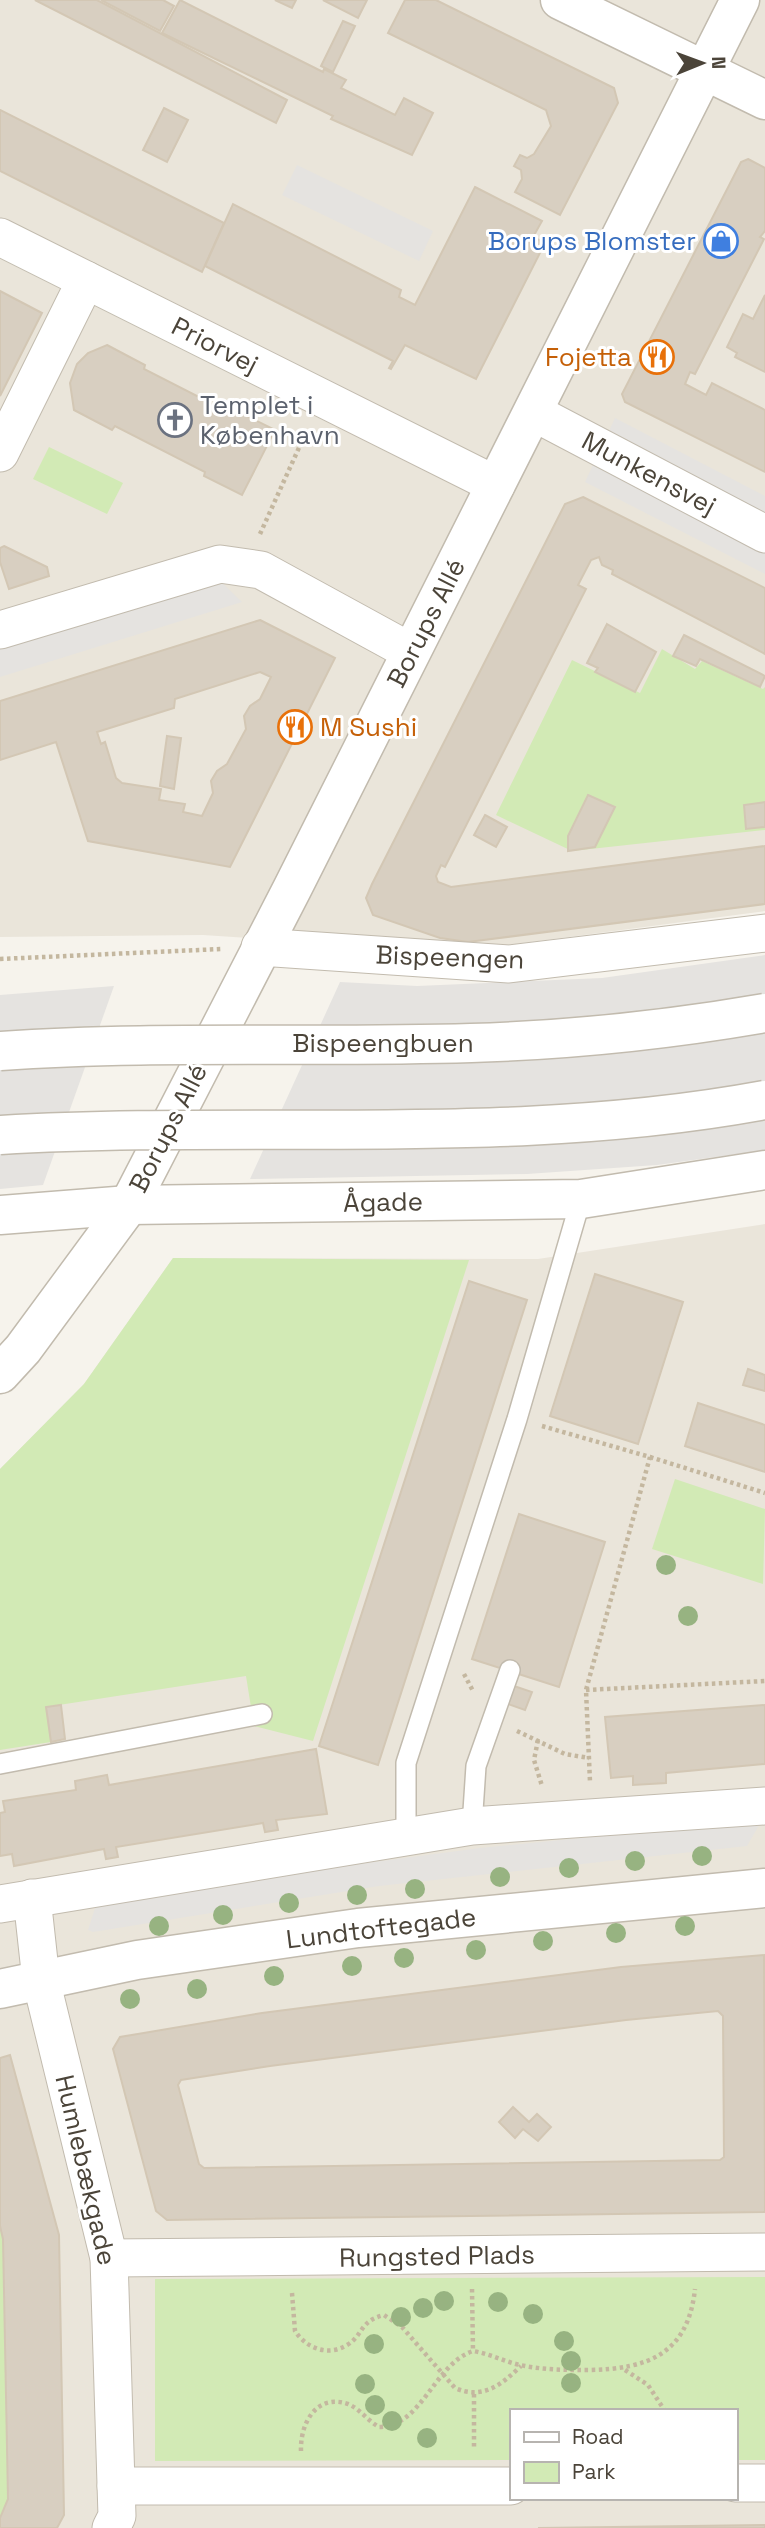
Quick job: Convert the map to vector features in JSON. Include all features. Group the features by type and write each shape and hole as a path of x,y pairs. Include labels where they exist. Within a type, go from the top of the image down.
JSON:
{"street":[{"path":"561,0 765,100"},
{"name":"Borups Allé","path":"0,1374 23,1349 129,1205 260,947 284,906 740,0"},
{"name":"Priorvej","path":"0,237 495,485"},
{"path":"0,453 86,280"},
{"name":"Munkensvej","path":"533,412 765,534"},
{"path":"0,630 220,564 261,570 411,652"},
{"name":"Bispeengen","path":"260,947 509,964 765,933"},
{"name":"Bispeengbuen","path":"0,1051 113,1045 398,1045 554,1040 637,1032 765,1013"},
{"path":"0,1135 180,1130 499,1129 635,1120 765,1100"},
{"name":"Ågade","path":"0,1215 129,1205 581,1199 765,1170"},
{"path":"16,1901 471,1826 765,1806"},
{"name":"Lundtoftegade","path":"0,1989 136,1960 358,1928 765,1888"},
{"name":"Humlebækgade","path":"16,1901 41,1980 109,2258 117,2516 111,2528"},
{"name":"Rungsted Plads","path":"109,2258 765,2252"},
{"path":"737,2483 765,2483"},
{"path":"116,2486 510,2486"}],"lane":[{"path":"406,1837 406,1763 517,1419 581,1199"},
{"path":"471,1826 476,1766 510,1670"},
{"path":"0,1763 262,1714"}],"path":[{"path":"261,570 260,530 322,398"},
{"path":"0,959 260,947"},
{"path":"517,1419 765,1493"},
{"path":"592,1819 586,1690 650,1457"},
{"path":"586,1690 765,1681"},
{"path":"538,1740 534,1760 536,1775 545,1792 547,1822"},
{"path":"301,2486 303,2427 315,2410 336,2401 349,2404 379,2427 390,2427 406,2417 463,2354 473,2351 521,2366 548,2370 624,2369 653,2359 669,2349 683,2333 694,2306 696,2252"},
{"path":"472,2256 473,2351"},
{"path":"293,2257 292,2317 300,2339 325,2351 337,2350 349,2344 362,2325 384,2315 402,2327 456,2388 474,2394 497,2387 521,2366"},
{"path":"624,2369 648,2385 664,2409"},
{"path":"474,2394 474,2487"}],"shaded area":[{"path":"0,0 765,0 765,911 456,952 203,935 0,937"},
{"path":"297,165 433,231 419,261 282,195"},
{"path":"615,418 765,496 765,574 585,482"},
{"path":"216,577 242,602 0,677 0,644"},
{"path":"765,955 765,1150 657,1165 527,1174 250,1179 340,982 417,986 602,978"},
{"path":"114,986 43,1185 0,1189 0,995"},
{"path":"765,1224 765,2528 0,2528 0,1469 84,1384 173,1258 538,1259"},
{"path":"762,1820 747,1846 379,1886 93,1932 88,1930 96,1905 344,1866 480,1848"}],"green space":[{"path":"49,447 123,483 107,514 33,479"},
{"path":"662,649 695,669 702,661 763,689 765,687 765,830 572,851 496,815 572,660 640,693"},
{"path":"173,1258 469,1260 313,1741 254,1726 246,1676 46,1707 51,1742 0,1750 0,1469 84,1384"},
{"path":"675,1479 765,1509 763,1584 652,1549"},
{"path":"0,2226 3,2239 8,2499 0,2518"},
{"path":"765,2277 765,2460 737,2460 737,2409 510,2409 510,2460 155,2461 155,2279"}],"building":[{"path":"35,0 97,0 287,100 276,123"},
{"path":"101,0 163,0 174,6 160,31"},
{"path":"180,0 323,72 324,69 346,80 341,88 395,115 404,98 433,113 412,155 331,119 333,116 162,33"},
{"path":"275,0 296,0 292,8"},
{"path":"323,0 367,0 358,18"},
{"path":"405,0 436,0 614,88 618,103 560,215 515,192 522,179 521,170 514,166 520,155 527,158 534,154 551,126 546,110 388,33"},
{"path":"343,21 355,26 333,72 321,66"},
{"path":"164,108 188,120 167,162 143,150"},
{"path":"0,110 224,223 202,272 0,171"},
{"path":"748,159 765,168 765,231 760,237 764,239 695,374 690,372 685,384 706,395 712,383 765,410 765,472 625,402 622,394 741,162"},
{"path":"475,187 542,221 533,237 545,243 476,379 405,345 391,369 389,368 393,361 205,266 233,204 401,290 399,297 415,305"},
{"path":"0,291 42,313 0,396"},
{"path":"765,295 765,372 735,357 737,353 727,347 743,314 753,319"},
{"name":"Templet i København","path":"107,345 145,365 144,369 234,415 237,411 275,430 242,495 204,476 205,472 115,426 112,430 74,410 70,383 77,364 88,353"},
{"path":"583,497 765,588 765,654 612,574 613,570 602,565 599,557 591,560 578,585 586,589 445,867 441,865 436,876 438,882 451,887 765,846 765,904 468,942 440,938 373,915 366,898 372,884 565,504"},
{"path":"4,546 47,567 49,576 9,589 0,562 0,548"},
{"path":"260,620 335,658 230,867 88,841 56,742 0,760 0,701","holes":["260,672 271,677 260,699 250,706 244,716 246,729 227,764 217,771 211,781 213,793 202,816 183,812 185,804 159,800 161,789 122,783 116,778 105,742 101,744 97,732 174,708 175,699"]},
{"path":"607,624 656,652 635,692 595,672 598,668 587,663"},
{"path":"684,635 765,676 760,687 700,659 696,666 673,656"},
{"path":"167,736 181,738 174,789 160,786"},
{"path":"588,795 615,807 595,847 568,851 568,836"},
{"path":"765,802 765,827 746,829 744,805"},
{"path":"485,815 507,827 496,847 474,835"},
{"path":"595,1274 683,1302 638,1444 550,1416"},
{"path":"469,1281 527,1300 378,1765 319,1746"},
{"path":"748,1369 765,1375 765,1391 743,1385"},
{"path":"698,1403 765,1425 765,1472 685,1446"},
{"path":"519,1514 605,1542 559,1687 472,1659"},
{"path":"511,1685 532,1692 525,1710 505,1703"},
{"path":"61,1705 65,1739 51,1742 46,1707"},
{"path":"765,1705 765,1764 666,1773 666,1783 633,1785 633,1776 611,1778 605,1717"},
{"path":"316,1749 327,1814 276,1820 278,1830 265,1832 263,1823 116,1847 118,1857 106,1859 104,1849 14,1866 12,1854 0,1856 0,1813 5,1812 3,1801 76,1790 75,1781 107,1775 109,1785"},
{"path":"764,1955 765,2212 167,2220 156,2211 113,2049 120,2037 262,2013 621,1967","holes":["718,2011 723,2016 724,2157 720,2160 204,2168 199,2164 178,2085 181,2080 270,2066 626,2020"]},
{"path":"10,2055 59,2235 64,2515 57,2528 0,2528 0,2518 8,2499 3,2239 0,2226 0,2058"},
{"path":"513,2107 529,2122 537,2114 551,2127 538,2141 523,2129 515,2138 499,2122"},
{"path":"765,2525 765,2528 538,2528"}],"place":[{"name":"Borups Blomster","path":"721,241"},
{"name":"Fojetta","path":"657,357"},
{"name":"Templet i København","path":"175,420"},
{"name":"M Sushi","path":"295,727"}]}
